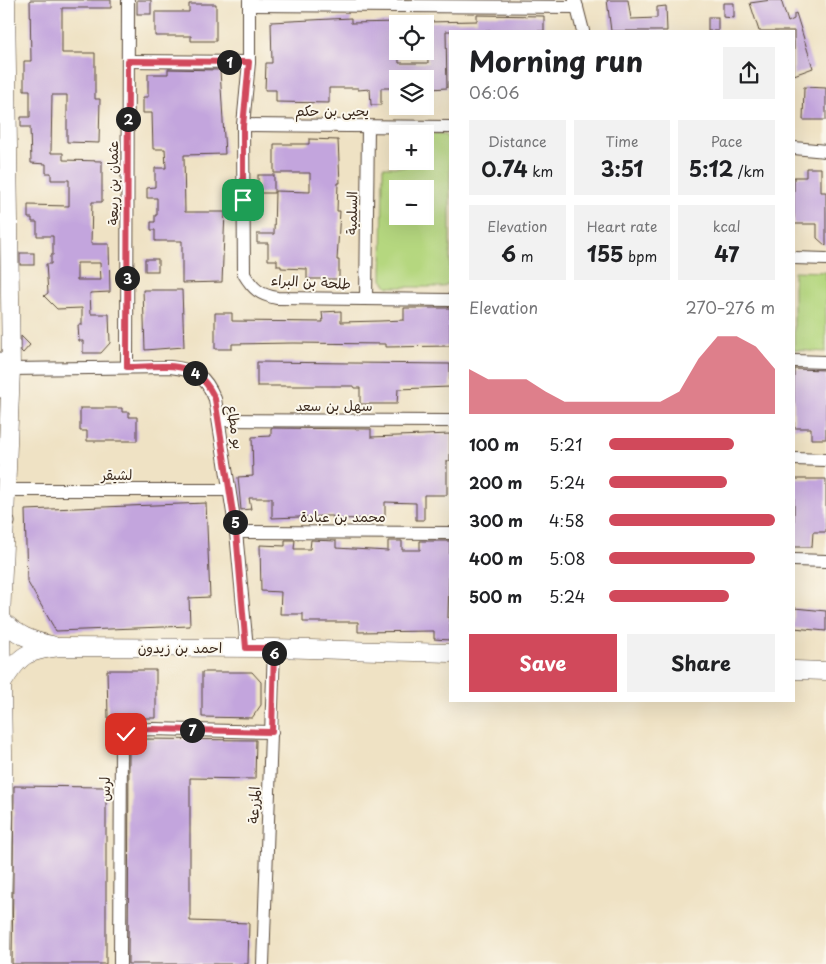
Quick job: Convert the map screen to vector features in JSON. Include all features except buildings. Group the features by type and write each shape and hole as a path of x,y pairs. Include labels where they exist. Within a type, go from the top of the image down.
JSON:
{"main road":[{"path":"0,388 5,366"}],"street":[{"path":"1,964 4,817 2,516 6,490 6,0"},
{"name":"عثمان بن ربيعة","path":"127,367 128,0"},
{"path":"249,2 576,4 583,30"},
{"name":"طلحة بن البراء","path":"249,2 249,62 243,126 244,274 249,284 265,296 277,298 449,300"},
{"path":"128,61 249,62"},
{"name":"يحيى بن حكم","path":"243,126 449,127"},
{"name":"السلمية","path":"366,300 368,126"},
{"path":"795,148 826,151"},
{"path":"795,258 826,259"},
{"path":"795,360 826,362"},
{"name":"بو مطاع","path":"5,366 170,366 187,369 201,375 209,384 215,399 236,532 246,648"},
{"name":"سهل بن سعد","path":"218,420 449,421"},
{"path":"795,459 826,460"},
{"name":"لشيقر","path":"6,490 229,490"},
{"name":"محمد بن عبادة","path":"236,532 449,533"},
{"path":"795,560 826,561"},
{"name":"احمد بن زيدون","path":"2,619 21,636 60,647"},
{"name":"احمد بن زيدون","path":"2,684 18,660 24,655 35,650 60,647 274,648 449,653"},
{"name":"المزرعة","path":"264,964 274,648"},
{"path":"795,670 826,672"},
{"name":"لرس","path":"120,964 121,740 134,730 272,732"}],"green space":[{"path":"434,134 445,135 449,140 449,283 443,287 388,287 382,280 383,167 389,167 389,170 434,170"},
{"path":"795,271 826,272 826,352 795,350"}],"route":[{"path":"126,734 134,730 153,729 272,732 274,648 246,648 236,532 215,399 209,384 201,375 187,369 170,366 127,367 128,61 249,62 243,126 243,200"}]}
